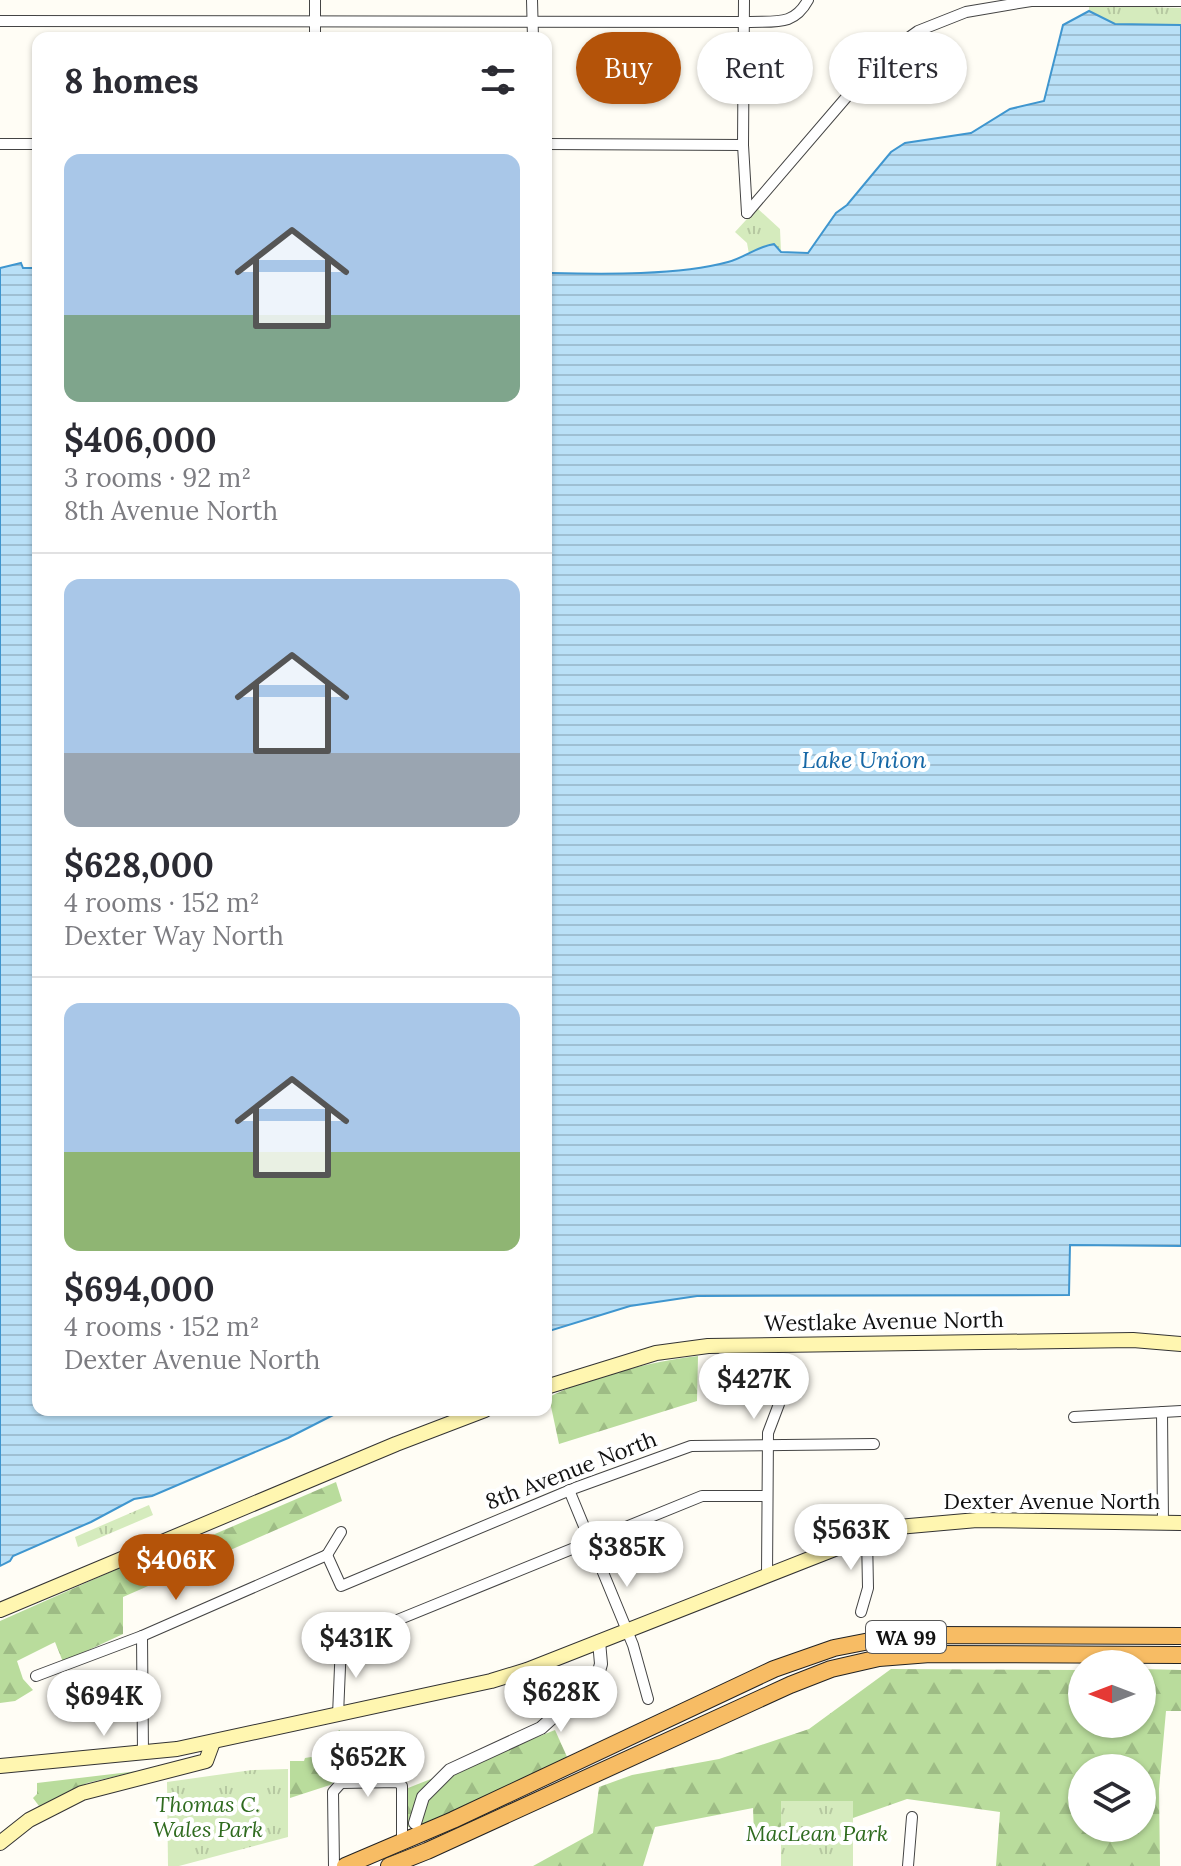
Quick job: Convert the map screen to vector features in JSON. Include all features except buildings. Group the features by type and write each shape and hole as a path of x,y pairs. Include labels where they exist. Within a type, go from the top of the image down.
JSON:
{"highway":[{"name":"WA 99","path":"345,1866 774,1669 854,1643 928,1635 1181,1636"},
{"name":"WA 99","path":"389,1866 831,1669 879,1658 930,1654 1181,1655"}],"main road":[{"name":"Westlake Avenue North","path":"552,1385 656,1353 708,1346 1128,1340 1181,1344"},
{"path":"0,1610 470,1416"},
{"name":"Dexter Avenue North","path":"0,1766 143,1754 213,1742 491,1681 527,1670 867,1536 909,1525 977,1520 1181,1523"},
{"path":"0,1843 29,1820 82,1793 206,1761 213,1742"}],"street":[{"path":"315,0 315,32"},
{"path":"532,0 533,32"},
{"path":"744,0 743,145 747,213 883,55 918,31 941,20 1031,0 1178,1"},
{"path":"0,21 744,22 789,20 808,0"},
{"path":"0,144 32,144"},
{"path":"552,144 743,145"},
{"path":"767,1575 767,1444 779,1404"},
{"path":"1074,1417 1181,1411"},
{"path":"1162,1412 1163,1523"},
{"name":"8th Avenue North","path":"327,1555 341,1586 569,1490 691,1446 874,1444"},
{"path":"569,1490 633,1645 648,1699"},
{"path":"338,1715 341,1643 702,1496 766,1496"},
{"path":"36,1676 142,1636 327,1555 341,1532"},
{"path":"861,1612 868,1588 867,1536"},
{"path":"142,1636 143,1754"},
{"path":"415,1823 423,1797 450,1770 541,1728 571,1701 599,1671 599,1641"},
{"path":"334,1866 333,1792 337,1786 398,1782 402,1786 402,1842"},
{"path":"908,1866 912,1817"}],"green space":[{"path":"1089,5 1181,8 1181,25 1115,24 1089,11"},
{"path":"757,208 780,229 781,252 774,244 749,254 747,243 735,232"},
{"path":"698,1356 697,1401 559,1444 552,1396 582,1383 662,1361"},
{"path":"336,1482 342,1501 123,1597 123,1634 63,1662 55,1642 17,1661 23,1679 33,1690 15,1701 0,1703 0,1621 124,1566 124,1573"},
{"path":"149,1505 153,1515 78,1547 75,1537"},
{"path":"891,1669 1068,1670 1068,1738 1156,1738 1156,1669 1181,1670 1181,1711 1166,1711 1159,1789 1160,1866 996,1866 1000,1812 907,1799 853,1818 781,1834 754,1835 753,1808 655,1827 643,1866 533,1866 593,1833 599,1787 632,1775 719,1759 809,1729"},
{"path":"340,1730 339,1766 346,1767 346,1777 290,1798 290,1761 304,1761 305,1758 323,1755 326,1748 324,1737"},
{"path":"555,1730 568,1759 421,1826 407,1827 408,1788"},
{"name":"Thomas C. Wales Park","path":"288,1769 288,1837 179,1866 168,1866 167,1782 252,1770"},
{"path":"138,1771 87,1783 39,1806 33,1798 37,1794 37,1783"},
{"name":"MacLean Park","path":"781,1801 853,1801 853,1866 781,1866"}],"water":[{"name":"Lake Union","path":"1089,11 1115,24 1181,25 1181,1246 1070,1245 1069,1295 697,1296 630,1306 552,1330 552,273 686,270 728,262 774,244 781,252 808,253 836,213 847,205 891,152 905,143 971,133 1010,109 1044,101 1063,25"},
{"path":"21,263 23,268 32,268 32,1416 331,1416 288,1438 152,1496 134,1499 91,1522 13,1556 0,1566 0,268"}]}
